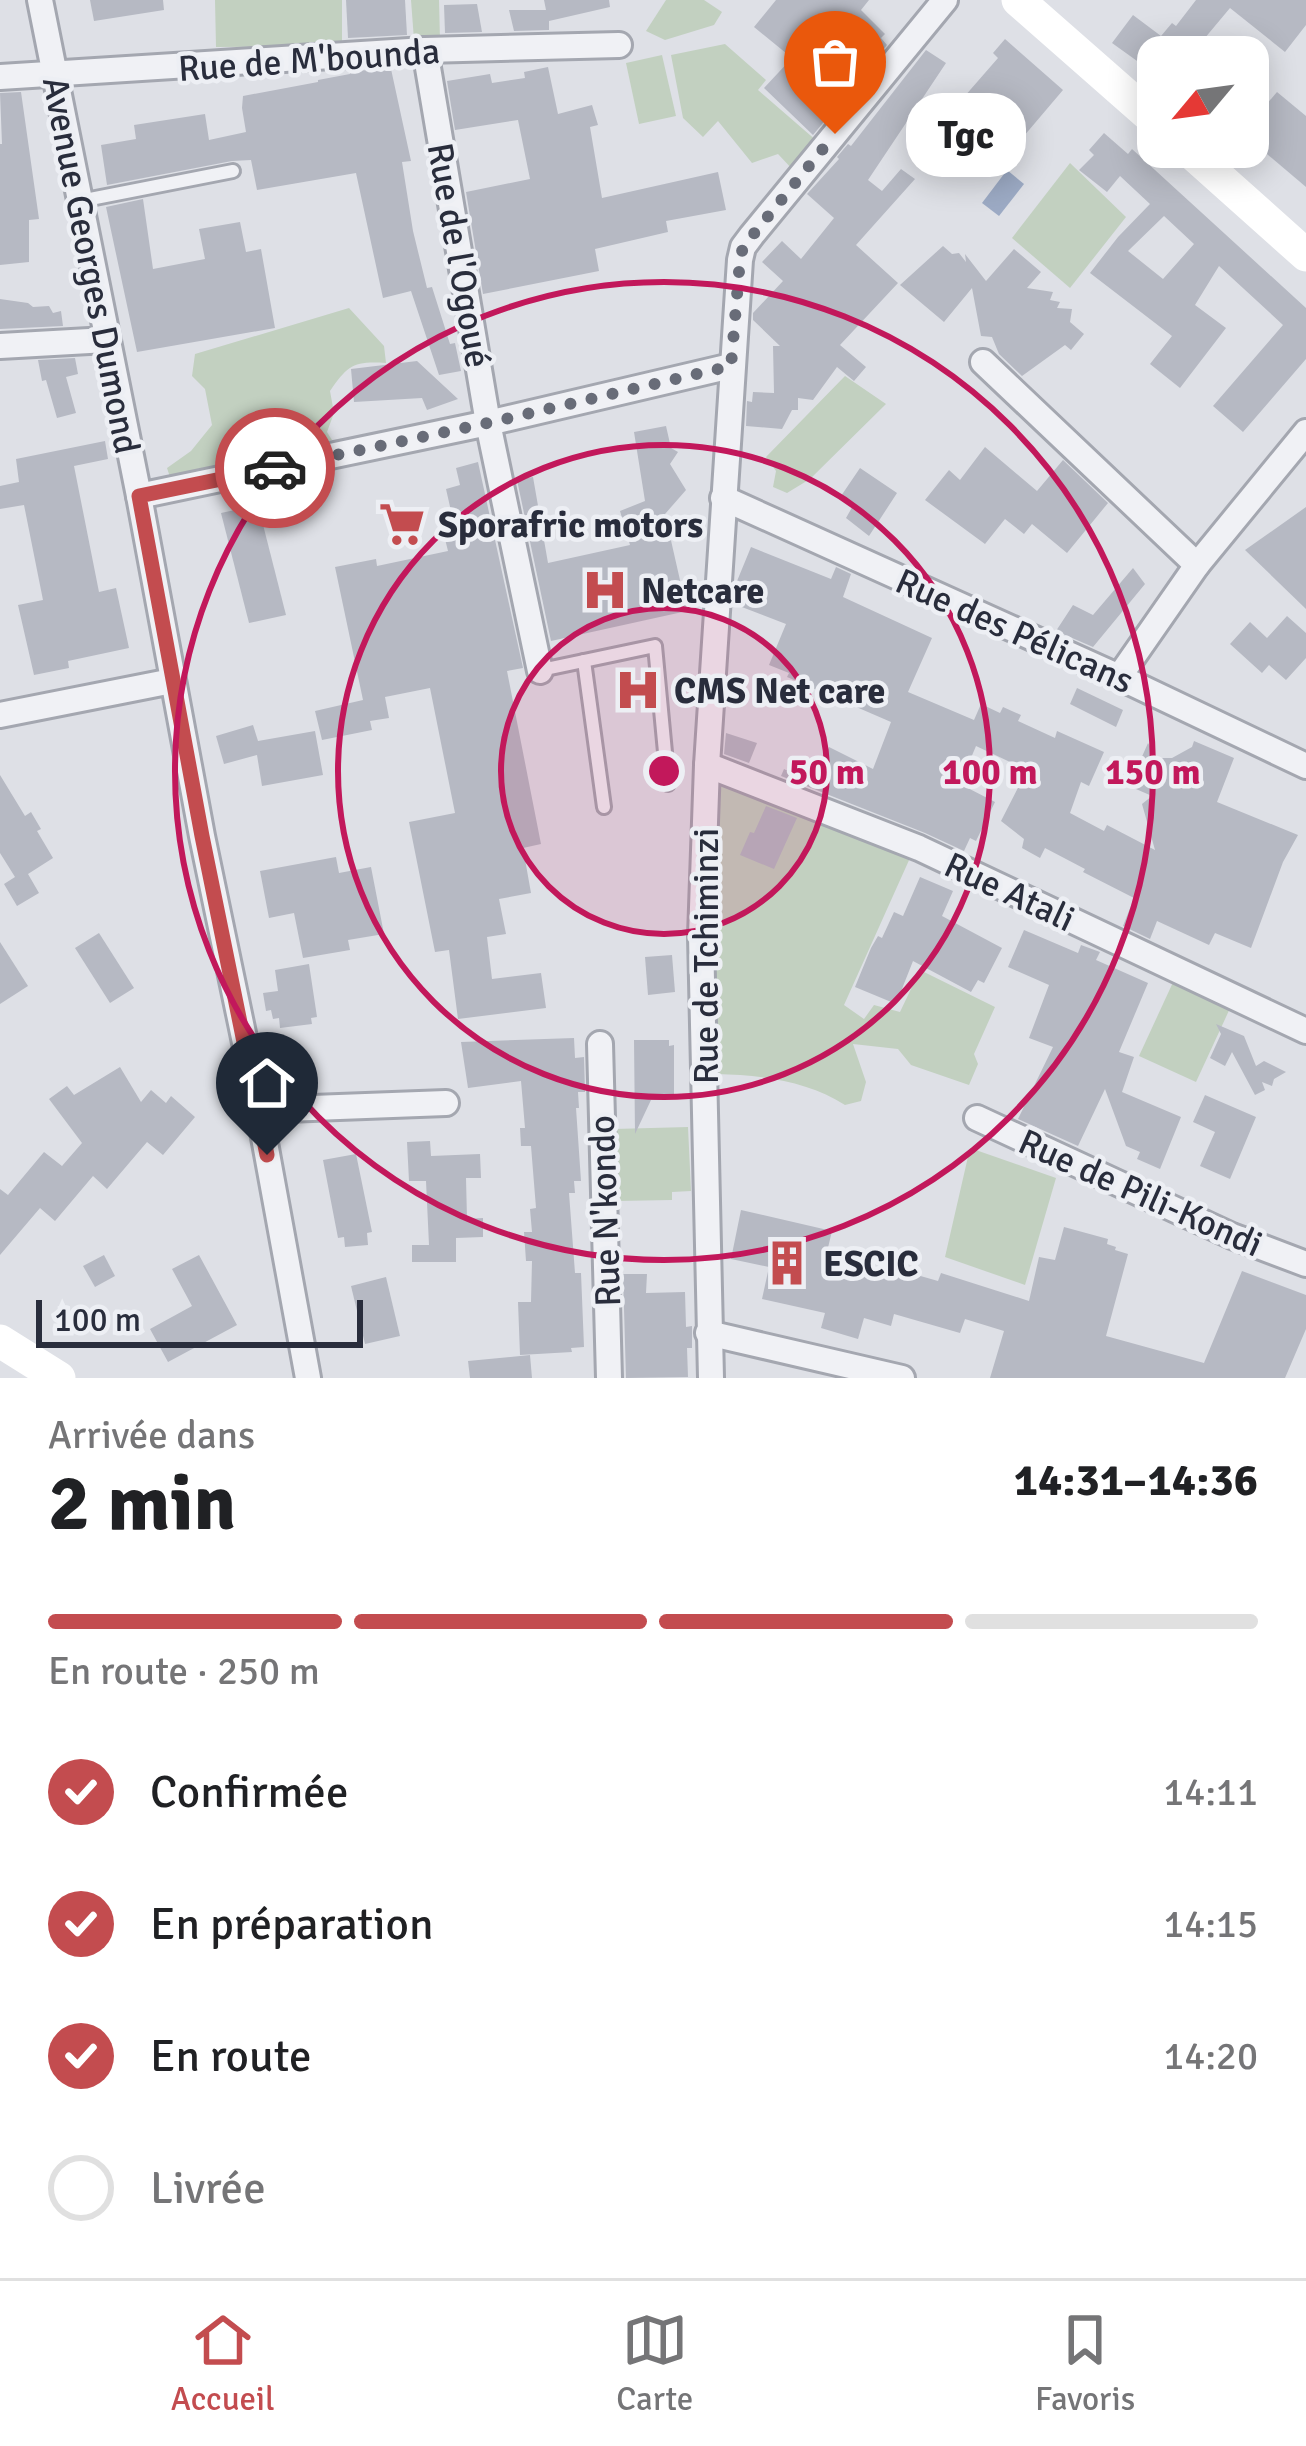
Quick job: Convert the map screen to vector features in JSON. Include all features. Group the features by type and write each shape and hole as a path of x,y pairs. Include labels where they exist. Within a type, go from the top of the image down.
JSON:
{"street":[{"name":"Avenue Georges Dumond","path":"40,0 308,1378"},
{"name":"Rue de Tchiminzi","path":"711,1378 701,936 707,765 740,260 743,247 945,0"},
{"path":"1018,0 1137,105"},
{"name":"Rue de M'bounda","path":"0,77 425,50 619,45"},
{"name":"Rue de l'Ogoué","path":"425,50 488,423 540,670"},
{"path":"1209,168 1306,255"},
{"path":"0,346 107,340"},
{"path":"983,362 1197,565"},
{"path":"139,496 731,366"},
{"path":"1119,677 1197,565 1306,432"},
{"name":"Rue des Pélicans","path":"723,498 1306,766"},
{"path":"0,715 172,681"},
{"name":"Rue Atali","path":"707,765 920,848 1306,1031"},
{"name":"Rue N'kondo","path":"600,1044 609,1378"},
{"path":"259,1110 446,1103"},
{"name":"Rue de Pili-Kondi","path":"977,1118 1232,1236 1306,1264"},
{"path":"708,1334 902,1378"},
{"path":"0,1341 59,1378"}],"lane":[{"path":"79,201 233,171"},
{"path":"540,670 655,646 668,784"},
{"path":"584,661 604,807"}],"green space":[{"path":"215,0 342,0 342,46 216,47"},
{"path":"411,0 439,0 440,41 414,40"},
{"path":"666,0 704,0 722,12 714,25 665,40 646,31"},
{"path":"725,44 766,80 758,90 818,142 794,171 778,154 752,163 718,121 703,137 683,118 671,55"},
{"path":"662,55 676,116 639,124 626,63"},
{"path":"1070,163 1126,217 1070,288 1012,238"},
{"path":"349,308 384,346 386,363 353,366 330,391 334,413 327,432 332,440 170,477 167,468 191,451 212,425 205,389 192,376 195,354"},
{"path":"845,376 886,404 810,479 787,493 773,487 776,471 766,457"},
{"path":"718,777 910,858 844,1005 864,1019 874,1005 900,1012 920,970 995,1007 974,1054 978,1064 969,1085 911,1065 898,1049 853,1044 866,1082 861,1101 845,1105 783,1081 717,1074 701,999"},
{"path":"1175,978 1232,1004 1196,1082 1139,1056"},
{"path":"688,1127 691,1191 672,1192 672,1200 617,1201 614,1129"},
{"path":"970,1148 1056,1178 1025,1285 945,1257"}],"water":[{"path":"1007,170 1024,184 999,216 982,203"}],"building":[{"path":"90,0 163,0 164,10 94,21"},
{"path":"346,0 405,0 407,35 348,38"},
{"path":"544,0 609,0 610,7 549,21 549,30 514,31 509,10 546,10"},
{"path":"776,0 869,0 861,10 885,34 881,38 887,45 813,135 764,88 792,58 754,27"},
{"path":"1196,0 1306,0 1306,25 1285,52 1230,8 1207,36 1161,36 1172,23 1176,26"},
{"path":"477,4 482,32 445,33 444,5"},
{"path":"1133,15 1161,36 1137,36 1137,61 1112,43"},
{"path":"1005,39 1063,90 1018,143 1005,132 982,161 951,137 975,106 964,97 998,58 993,53"},
{"path":"926,50 946,63 868,180 882,191 901,169 915,179 856,245 898,283 840,345 866,367 854,381 837,367 813,400 798,398 798,410 792,410 782,429 746,426 747,401 752,402 753,392 774,393 773,346 780,346 753,320 753,313 783,281 762,262 782,241 801,259 834,218 807,194"},
{"path":"548,67 558,114 592,105 598,125 590,127 602,198 718,172 726,210 666,221 668,232 595,249 599,271 483,294 466,192 530,179 518,120 455,130 447,81 490,74 492,83 525,78 524,72"},
{"path":"391,69 411,161 402,162 413,231 427,288 432,287 450,344 455,343 461,371 439,375 411,291 383,298 356,173 257,190 251,160 107,185 101,145 136,139 134,125 205,114 209,140 246,132 243,96 350,71"},
{"path":"21,92 39,219 29,220 29,262 0,265 0,93"},
{"path":"1277,92 1306,116 1306,187 1269,156 1269,101"},
{"path":"1104,133 1128,154 1132,149 1137,154 1137,168 1153,168 1306,308 1306,359 1243,432 1213,406 1283,325 1219,266 1195,305 1226,328 1180,388 1150,364 1172,336 1090,273 1150,204 1120,176 1107,192 1079,170 1094,155 1089,150","holes":["1164,216 1194,244 1163,279 1128,251"]},
{"path":"143,199 153,269 205,259 199,229 240,222 246,252 261,249 275,328 137,352 106,207"},
{"path":"943,246 966,262 965,254 986,281 1014,249 1041,272 1027,288 1053,292 1050,300 1060,302 1057,308 1072,309 1070,322 1084,334 1071,350 1065,345 1022,376 999,354 992,337 981,336 972,288 944,322 900,285"},
{"path":"0,299 61,311 63,326 0,329"},
{"path":"75,358 78,374 66,377 76,413 57,418 38,360"},
{"path":"417,361 458,399 427,410 422,398 354,402 351,369"},
{"name":"Netcare","path":"666,426 671,448 678,452 670,464 686,490 665,514 687,611 551,641 517,480 533,477 548,563 630,545 620,511 645,501 634,432"},
{"path":"105,441 108,459 74,466 99,592 116,588 129,648 68,661 69,668 34,675 18,605 43,600 24,505 0,509 0,486 19,482 16,459"},
{"path":"985,447 1037,491 1063,460 1108,503 1067,553 1032,524 1024,534 1005,519 985,544 925,500 949,470 960,480"},
{"path":"478,462 523,668 507,671 541,844 523,848 531,893 499,899 506,934 487,937 492,979 541,973 546,1008 458,1019 449,950 435,952 409,822 455,813 430,688 385,697 389,718 370,721 372,730 322,740 315,711 363,700 335,567 376,559 377,566 448,551 444,535 456,533 446,489 460,485 456,468"},
{"path":"860,468 897,493 869,536 846,518 854,504 841,496"},
{"path":"258,505 286,615 249,623 221,513"},
{"path":"1306,507 1306,609 1245,550"},
{"path":"751,547 831,579 836,567 851,574 843,597 932,638 908,692 974,720 981,704 1000,713 1003,707 1021,715 1018,721 1055,738 1057,731 1104,752 1089,786 1081,782 1070,813 1104,831 1107,825 1155,850 1142,804 1152,796 1129,786 1148,743 1157,758 1172,758 1194,741 1234,758 1217,802 1298,835 1251,948 1215,933 1209,945 1157,921 1150,939 1123,926 1134,898 1045,848 1040,858 1022,848 1024,839 1001,821 1027,770 976,746 960,784 995,802 976,841 970,838 964,851 781,776 784,769 812,783 829,747 873,769 891,722 769,665 786,624 734,604 735,586"},
{"path":"1133,568 1145,584 1093,647 1056,631 1073,605 1093,615"},
{"path":"1287,616 1306,633 1306,658 1286,680 1269,665 1262,673 1230,644 1250,622 1267,638"},
{"path":"1077,688 1123,710 1116,727 1070,704"},
{"path":"253,725 258,741 315,731 323,775 262,786 257,755 224,764 216,736"},
{"path":"726,733 757,743 749,763 724,754"},
{"path":"0,775 25,816 31,812 53,858 28,874 39,893 17,906 4,884 15,877 0,853"},
{"path":"766,806 797,818 774,869 740,855"},
{"path":"336,857 339,873 371,867 384,934 348,940 350,950 303,958 294,913 269,918 260,871"},
{"path":"920,877 953,891 942,916 1002,948 984,983 978,980 971,992 913,961 896,1004 855,987 878,936 882,938 894,912 903,916"},
{"path":"1024,930 1078,953 1081,945 1100,952 1096,960 1148,983 1119,1052 1134,1057 1122,1092 1181,1117 1160,1169 1137,1159 1140,1152 1126,1146 1105,1089 1078,1146 1018,1119 1053,1047 1029,1038 1049,985 1008,967"},
{"path":"99,933 134,988 110,1003 75,948"},
{"path":"0,942 28,986 0,1004"},
{"path":"672,955 675,992 648,995 645,957"},
{"path":"309,964 317,1017 311,1018 312,1024 280,1028 279,1018 273,1019 271,1010 266,1011 263,993 278,991 275,970"},
{"path":"1216,1024 1244,1036 1256,1066 1264,1061 1286,1072 1272,1086 1262,1082 1265,1090 1255,1095 1232,1052 1225,1066 1210,1058 1221,1034"},
{"path":"574,1038 575,1058 584,1057 585,1092 578,1092 576,1108 581,1181 574,1181 575,1193 569,1193 575,1273 581,1273 584,1347 520,1355 518,1302 531,1302 532,1261 526,1261 524,1232 532,1232 530,1209 536,1208 531,1146 521,1146 520,1128 525,1128 521,1081 468,1088 461,1042"},
{"path":"634,1040 669,1040 669,1046 674,1045 674,1095 651,1100 635,1134"},
{"path":"120,1067 141,1102 151,1090 166,1103 171,1096 195,1117 163,1155 147,1142 107,1189 93,1176 55,1221 40,1208 0,1255 0,1189 8,1195 44,1152 62,1166 82,1143 49,1099 67,1086 74,1095"},
{"path":"1205,1095 1256,1117 1230,1179 1200,1166 1215,1132 1193,1122"},
{"path":"430,1141 431,1156 480,1154 481,1178 466,1178 467,1219 483,1218 483,1237 456,1238 456,1262 412,1262 412,1245 429,1245 426,1181 409,1181 407,1142"},
{"path":"356,1154 372,1232 367,1233 368,1245 345,1247 344,1237 338,1238 323,1160"},
{"path":"741,1210 832,1231 826,1256 902,1276 903,1271 938,1281 941,1273 1029,1301 1039,1257 1055,1260 1064,1227 1108,1239 1115,1250 1128,1254 1106,1336 1204,1363 1242,1271 1306,1295 1306,1329 1285,1378 990,1378 1004,1331 965,1319 960,1333 894,1314 891,1326 864,1318 858,1339 821,1328 825,1313 762,1299 769,1267 731,1259"},
{"path":"104,1255 115,1276 95,1287 83,1266"},
{"path":"199,1255 237,1325 168,1362 150,1329 192,1306 172,1269"},
{"path":"623,1274 647,1274 646,1293 685,1292 686,1327 692,1326 688,1377 626,1378"},
{"path":"386,1277 400,1336 365,1344 351,1286"},
{"path":"530,1355 532,1378 470,1378 468,1361"}],"way so far":[{"path":"275,468 731,366 743,247 835,134"}],"place":[{"name":"Tgc","path":"835,134"},
{"name":"Sporafric motors","path":"402,524"},
{"name":"Netcare","path":"605,590"},
{"name":"CMS Net care","path":"638,690"},
{"name":"ESCIC","path":"787,1263"}],"route":[{"path":"267,1155 139,496 275,468"}]}
